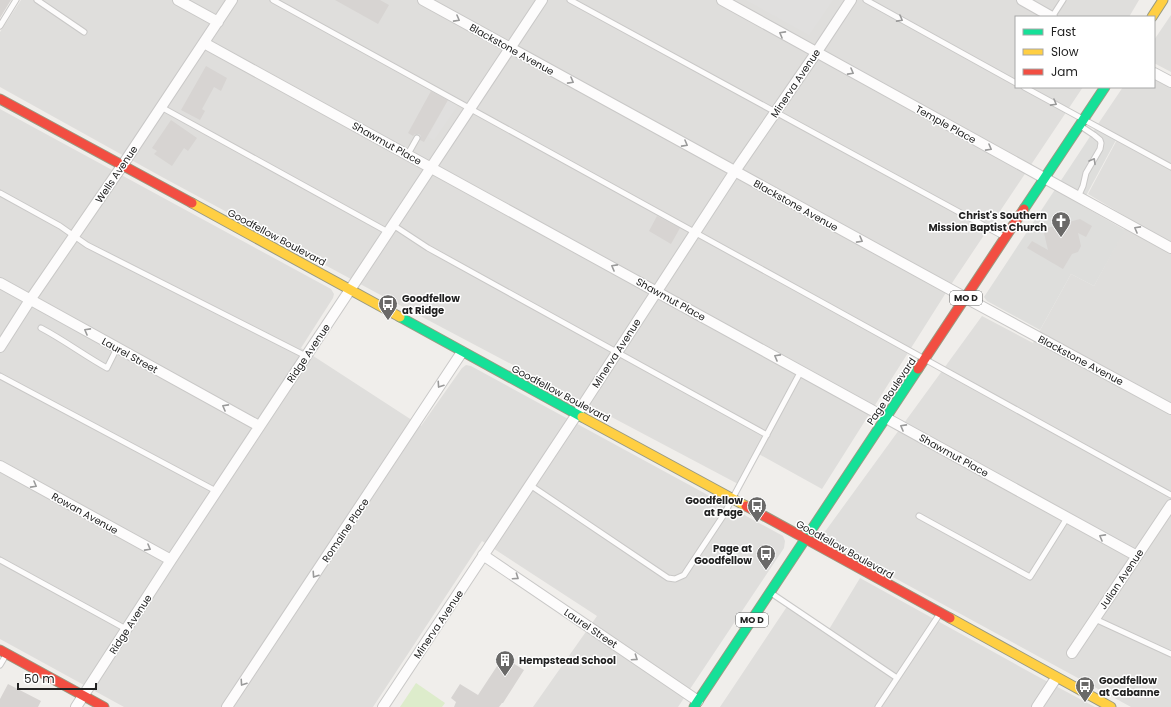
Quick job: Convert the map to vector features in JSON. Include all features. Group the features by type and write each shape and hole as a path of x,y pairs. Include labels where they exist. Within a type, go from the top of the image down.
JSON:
{"main road":[{"path":"1153,16 1163,0"},
{"name":"Page Boulevard","path":"696,704 1044,178 1105,88"},
{"name":"Goodfellow Boulevard","path":"0,99 732,498 1111,707"},
{"path":"3,652 104,707"}],"street":[{"path":"178,0 218,22"},
{"name":"Wells Avenue","path":"0,347 232,0"},
{"name":"Blackstone Avenue","path":"422,0 734,172 1171,409"},
{"name":"Ridge Avenue","path":"76,707 216,491 542,0"},
{"name":"Temple Place","path":"722,0 1171,248"},
{"name":"Minerva Avenue","path":"383,707 577,414 656,290 734,172 851,0"},
{"path":"1022,0 1050,16"},
{"name":"Shawmut Place","path":"204,43 656,290 1137,556"},
{"path":"1155,74 1171,82"},
{"name":"Laurel Street","path":"0,283 259,426"},
{"name":"Romaine Place","path":"227,707 462,352"},
{"name":"Rowan Avenue","path":"0,466 171,560"},
{"name":"Julian Avenue","path":"1072,653 1171,505"},
{"name":"Laurel Street","path":"483,556 696,704"},
{"path":"1037,707 1056,678"}],"lane":[{"path":"0,26 16,0"},
{"path":"37,0 84,32"},
{"path":"273,0 471,107 1171,495"},
{"path":"570,0 1006,237"},
{"path":"866,0 1015,82"},
{"path":"1053,16 1063,0"},
{"path":"1026,88 1082,123 1171,167"},
{"path":"161,107 428,248 767,435"},
{"path":"1078,197 1083,186 1086,173 1100,149 1101,143 1082,123"},
{"path":"408,154 417,138"},
{"path":"0,193 60,226 87,245 306,356"},
{"path":"41,328 107,368 117,348"},
{"path":"530,485 668,578 675,579 684,575 723,516 801,371"},
{"path":"0,376 216,491"},
{"path":"919,516 1030,577 1067,518"},
{"path":"0,560 126,629"},
{"path":"770,593 897,678"},
{"path":"878,707 940,614"},
{"path":"1095,619 1171,654"},
{"path":"0,665 3,652"}],"shaded area":[{"path":"21,0 1139,0 1130,16 1015,16 1015,88 1082,88 954,280 822,489 757,453 740,485 375,292 162,177 0,87 0,32"},
{"path":"746,0 833,0 809,35"},
{"path":"1171,15 1171,72 1155,64 1155,39"},
{"path":"1155,80 1171,88 1171,707 1131,707 825,540 823,537 824,533 982,316 1033,343 1071,274 1094,286 1130,219 1088,194 1119,136 1098,124 1122,88 1155,88"},
{"path":"448,100 458,105 434,140 428,137"},
{"path":"0,109 331,289 334,294 333,298 301,348 421,426 462,368 466,365 471,366 783,536 785,541 784,548 678,707 533,707 597,616 482,541 373,707 124,707 0,639"},
{"path":"1095,129 1116,140 1081,205 1125,230 1094,286 1071,274 1040,330 987,301 984,297"},
{"path":"860,578 1095,707 720,707 788,605 828,631"}],"green space":[{"path":"416,683 445,703 442,707 400,707"}],"building":[{"path":"0,0 11,0 0,18"},
{"path":"335,0 380,0 389,5 378,24"},
{"path":"206,66 227,78 221,91 214,87 202,109 205,111 200,120 181,110"},
{"path":"431,91 448,100 424,142 420,140 421,136 419,134 415,134 413,136 408,133"},
{"path":"171,120 197,138 188,151 184,148 172,166 154,154 157,151 152,148"},
{"path":"657,216 680,228 671,244 649,231"},
{"name":"Christ's Southern Mission Baptist Church","path":"1080,219 1092,226 1086,237 1078,233 1081,246 1078,252 1072,254 1063,269 1027,248 1032,241 1048,250 1044,233 1047,228"},
{"name":"Hempstead School","path":"503,657 524,670 503,703 499,707 454,707 456,702 451,698 460,684 478,695"},
{"path":"8,684 41,701 38,707 0,707 0,699"}],"traffic: fast":[{"path":"1024,209 1104,88"},
{"path":"400,317 582,417"},
{"path":"694,707 918,369"}],"traffic: slow":[{"path":"1153,16 1163,0"},
{"path":"192,203 400,317"},
{"path":"582,417 746,506"},
{"path":"950,618 1111,707"}],"traffic: jam":[{"path":"0,99 192,203"},
{"path":"918,369 1024,209"},
{"path":"746,506 950,618"},
{"path":"0,650 104,707"}],"place":[{"name":"Christ's Southern Mission Baptist Church","path":"1061,238"},
{"name":"Goodfellow at Ridge","path":"388,321"},
{"name":"Goodfellow at Page","path":"757,523"},
{"name":"Page at Goodfellow","path":"766,571"},
{"name":"Hempstead School","path":"505,677"},
{"name":"Goodfellow at Cabanne","path":"1085,703"}]}
